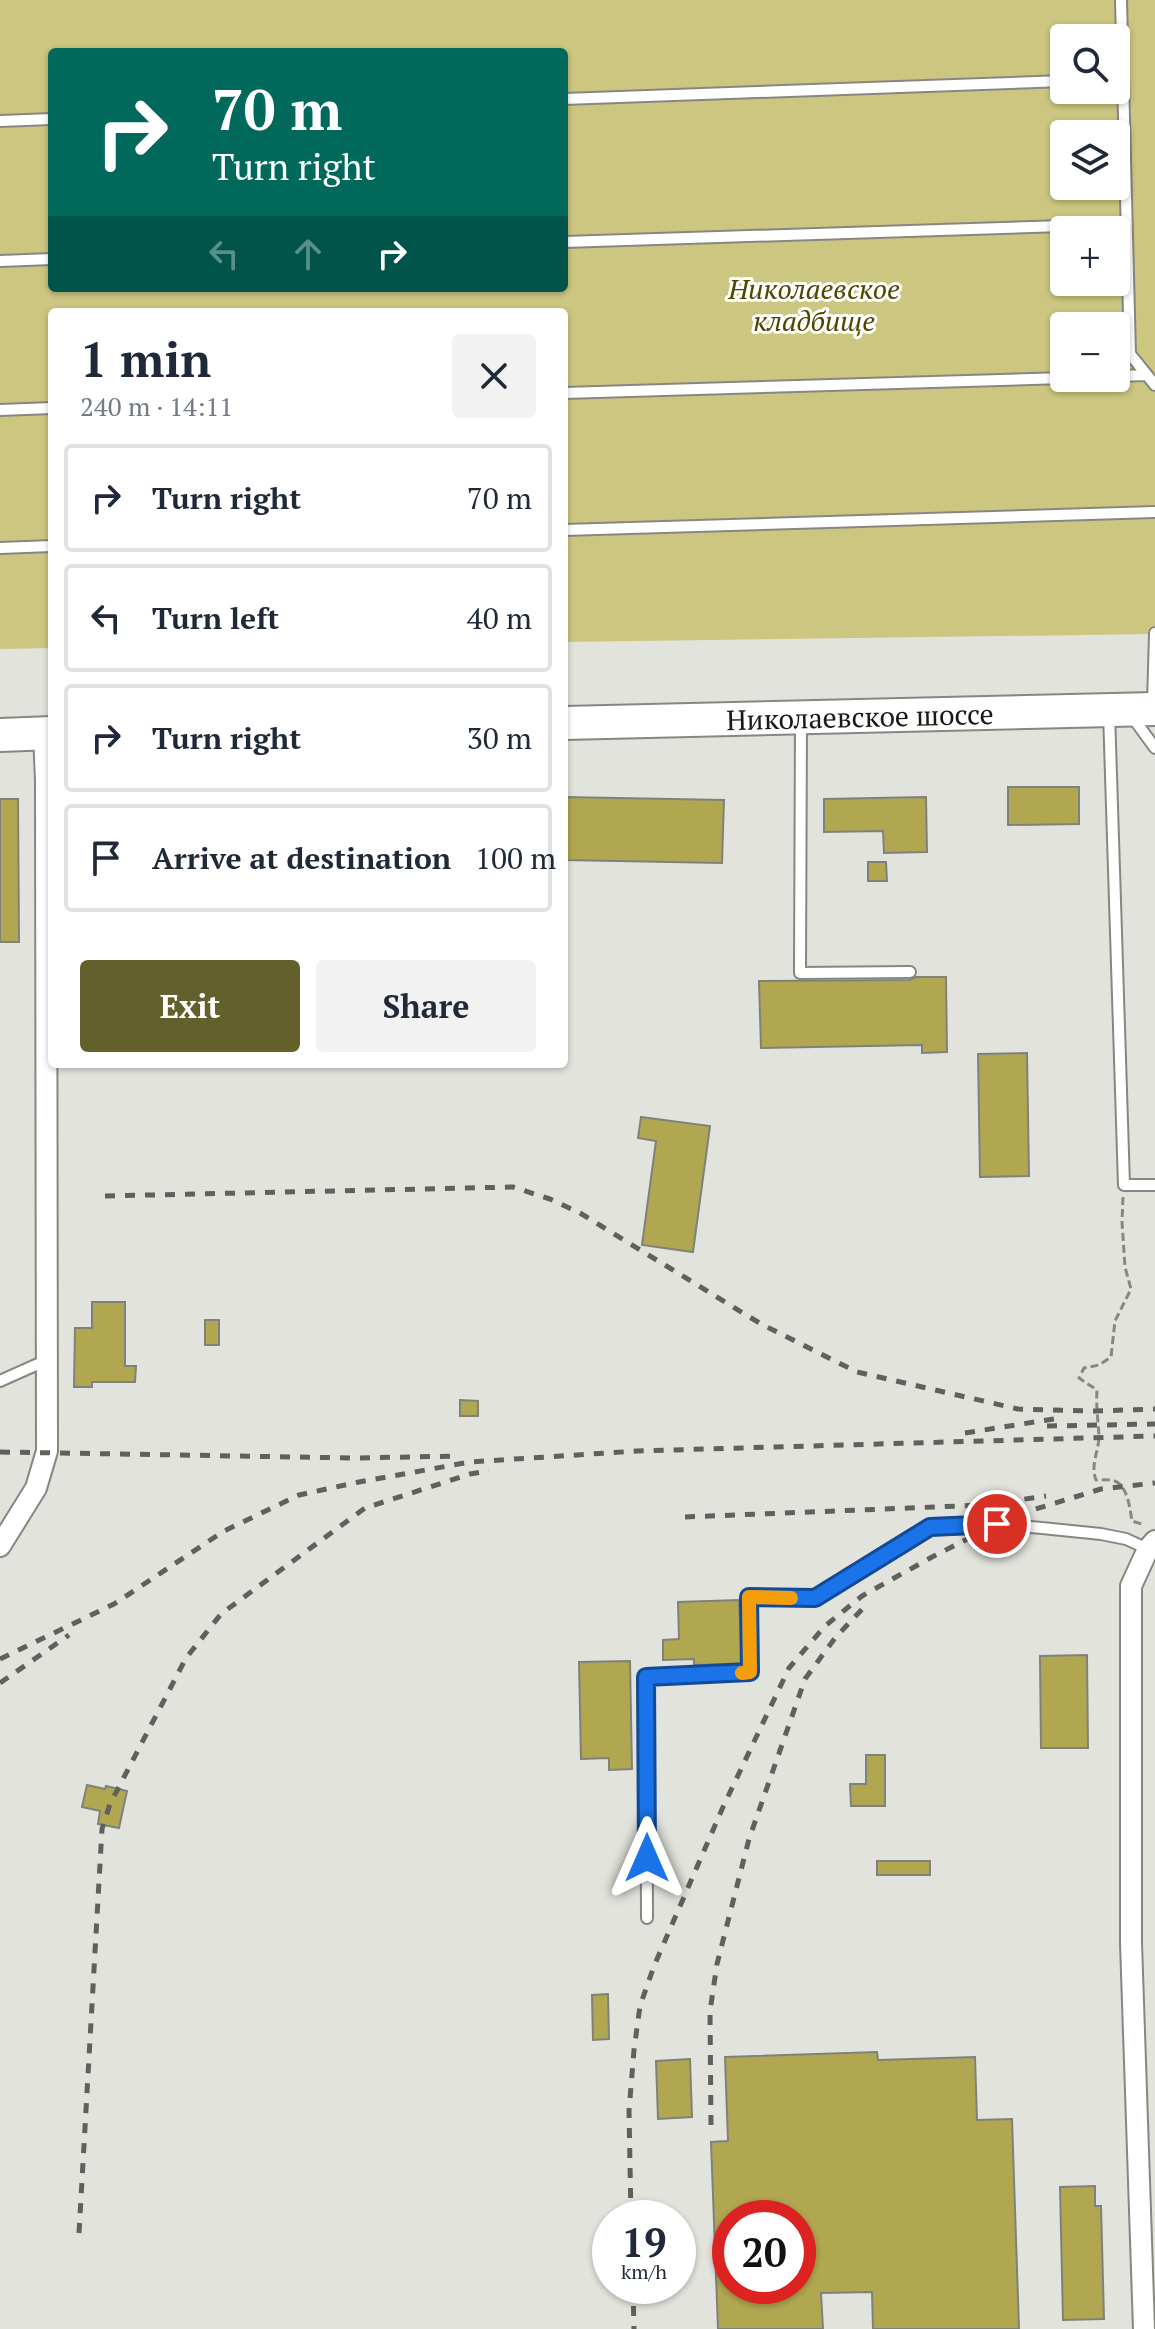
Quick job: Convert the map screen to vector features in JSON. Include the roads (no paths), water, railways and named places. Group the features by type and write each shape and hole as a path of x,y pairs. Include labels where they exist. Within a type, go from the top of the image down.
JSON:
{"main road":[{"name":"Николаевское шоссе","path":"568,723 1136,710"},
{"path":"0,735 48,733"}],"street":[{"path":"0,1546 36,1488 47,1451 48,733"},
{"path":"1144,2329 1131,1943 1131,1586 1151,1545"}],"lane":[{"path":"1121,0 1121,24"},
{"path":"568,99 1050,82"},
{"path":"1121,104 1127,216"},
{"path":"0,121 48,119"},
{"path":"568,242 1050,226"},
{"path":"0,261 48,259"},
{"path":"1129,296 1130,354 1155,385"},
{"path":"1130,376 1147,375"},
{"path":"568,393 1050,378"},
{"path":"0,410 48,408"},
{"path":"568,530 1155,512"},
{"path":"0,548 48,546"},
{"path":"1155,633 1155,650 1136,710 1124,1185 1155,1185"},
{"path":"1136,710 1155,748"},
{"path":"801,718 800,973 910,972"},
{"path":"0,1381 47,1360"},
{"path":"647,1918 646,1677 750,1672 749,1597 815,1598 930,1527 997,1524 1101,1534 1151,1545"}],"railway":[{"path":"105,1196 513,1187 580,1213 761,1324 857,1372 1018,1409 1155,1409"},
{"path":"965,1433 1060,1418"},
{"path":"1047,1426 1155,1424"},
{"path":"0,1659 114,1604 224,1531 299,1495 359,1482 470,1462 637,1451 1155,1436"},
{"path":"0,1452 356,1458 460,1456"},
{"path":"79,2233 102,1829 110,1804 186,1658 221,1614 365,1508 470,1474 489,1471"},
{"path":"631,2200 629,2111 640,2006 654,1966 723,1807 789,1668 825,1626 862,1596 1013,1516 1101,1489 1155,1483"},
{"path":"685,1517 984,1505 1046,1496"},
{"path":"711,2125 710,2011 717,1964 749,1839 805,1679 835,1638 867,1604"},
{"path":"0,1683 69,1635"},
{"path":"633,2304 634,2329"}],"park label":[{"name":"Николаевское кладбище","path":"814,304"}]}
